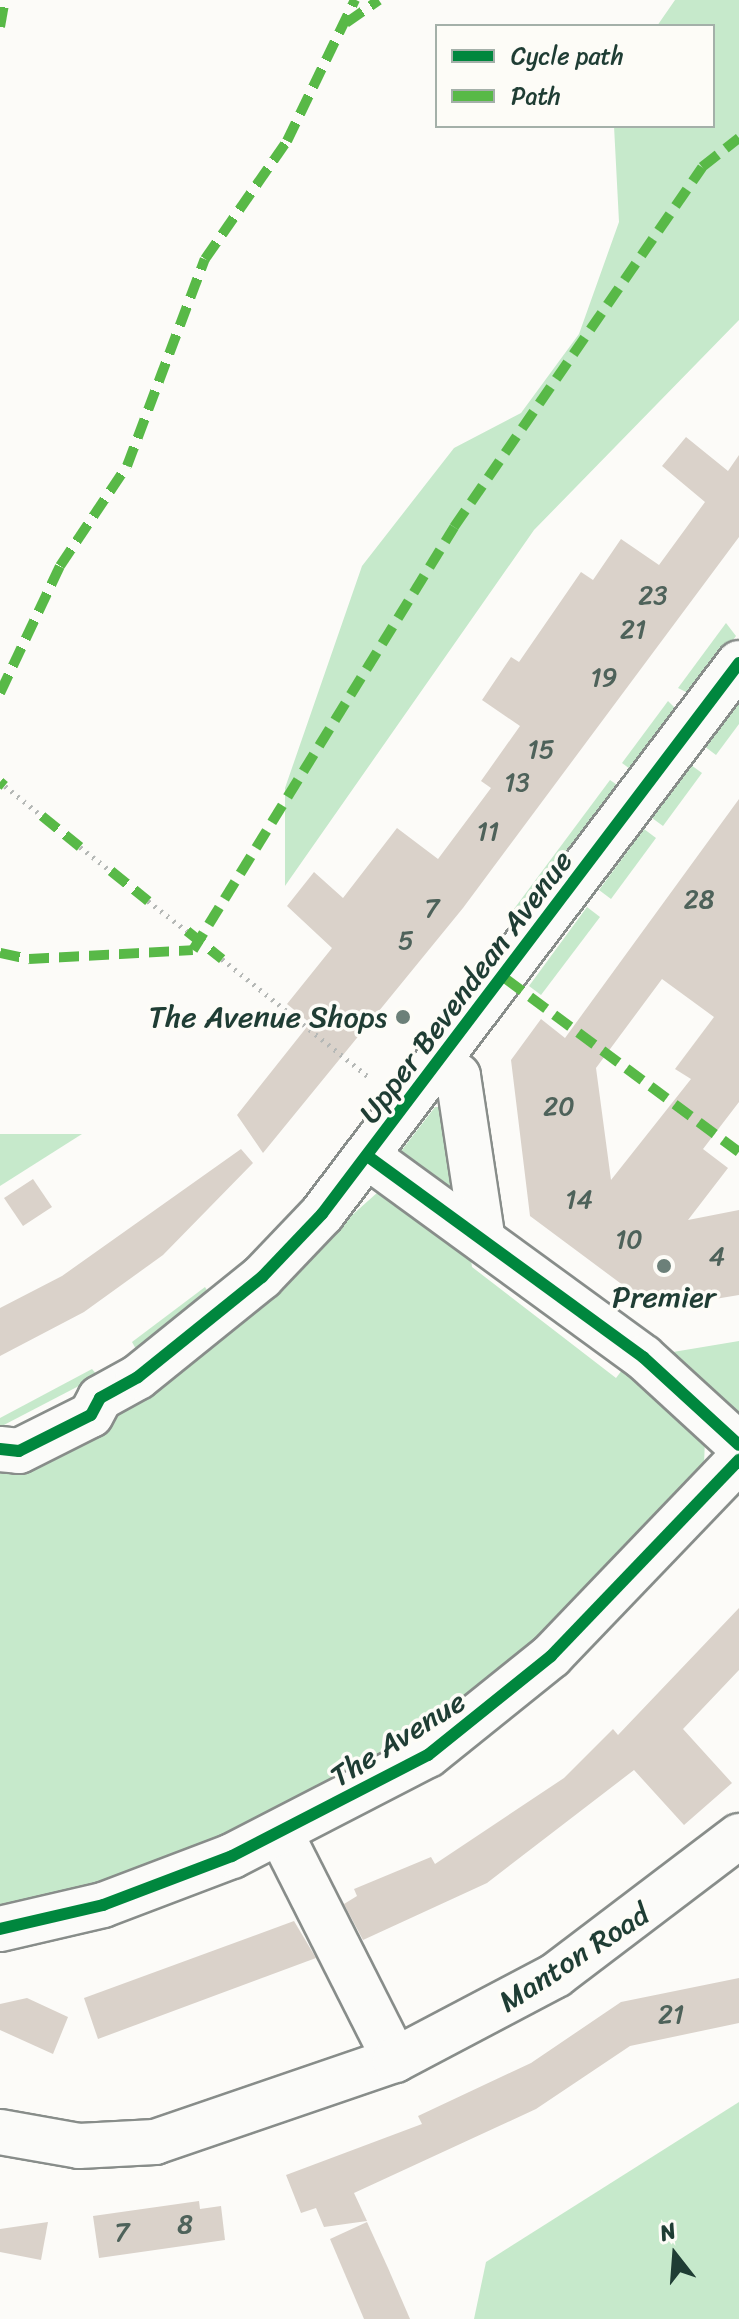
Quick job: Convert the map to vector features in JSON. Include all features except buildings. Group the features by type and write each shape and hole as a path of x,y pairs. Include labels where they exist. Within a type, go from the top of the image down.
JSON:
{"street":[{"name":"Upper Bevendean Avenue","path":"739,663 370,1158 482,1234 643,1357 739,1445"},
{"name":"Upper Bevendean Avenue","path":"443,1063 458,1076 482,1234"},
{"path":"0,1449 19,1451 91,1415 100,1398 207,1325 262,1277 370,1158"},
{"name":"The Avenue","path":"0,1929 103,1905 281,1834 377,1787 492,1711 622,1587 739,1460"},
{"path":"281,1834 395,2060"},
{"name":"Manton Road","path":"0,2132 79,2146 155,2142 395,2060 556,1975 739,1836"}],"path":[{"path":"5,786 42,816"},
{"path":"80,847 111,871"},
{"path":"148,901 187,931"},
{"path":"222,959 379,1085"}],"green space":[{"path":"675,0 739,0 739,320 534,530 285,886 285,788 362,566 454,448 521,413 579,334 619,222 614,128 715,128 715,24 658,24"},
{"path":"726,623 736,636 692,695 678,688"},
{"path":"739,698 739,724 716,755 704,746"},
{"path":"668,701 678,711 636,770 630,769 622,763"},
{"path":"691,765 702,773 663,826 652,818"},
{"path":"610,780 623,789 520,927 508,917"},
{"path":"644,829 656,838 611,899 599,890"},
{"path":"587,907 600,917 541,995 529,986"},
{"path":"435,1107 443,1107 452,1196 398,1155"},
{"path":"0,1134 82,1134 0,1186"},
{"path":"378,1192 469,1244 472,1267 616,1378 625,1366 705,1439 704,1465 591,1593 426,1734 161,1869 0,1913 0,1469 331,1234"},
{"path":"205,1287 210,1295 137,1351 132,1342"},
{"path":"739,1341 739,1413 727,1415 668,1367 673,1352"},
{"path":"92,1369 98,1376 0,1427 0,1418"},
{"path":"739,2102 739,2319 474,2319 486,2262"}],"marked path":[{"path":"0,27 5,0"},
{"path":"0,693 60,566 127,466 205,259 287,141 355,0"},
{"path":"346,23 379,0"},
{"path":"0,953 29,959 193,950 454,527 702,167 739,138"},
{"path":"0,782 5,786"},
{"path":"42,816 80,847"},
{"path":"111,871 148,901"},
{"path":"187,931 222,959"},
{"path":"506,979 739,1152"}],"cycle path":[{"path":"0,1449 19,1451 91,1415 100,1398 138,1377 262,1277 322,1214 739,663"},
{"path":"370,1158 643,1357 739,1445"},
{"path":"0,1929 103,1905 232,1856 428,1755 551,1656 739,1460"}],"place":[{"name":"The Avenue Shops","path":"403,1017"},
{"name":"Premier","path":"664,1266"}]}
